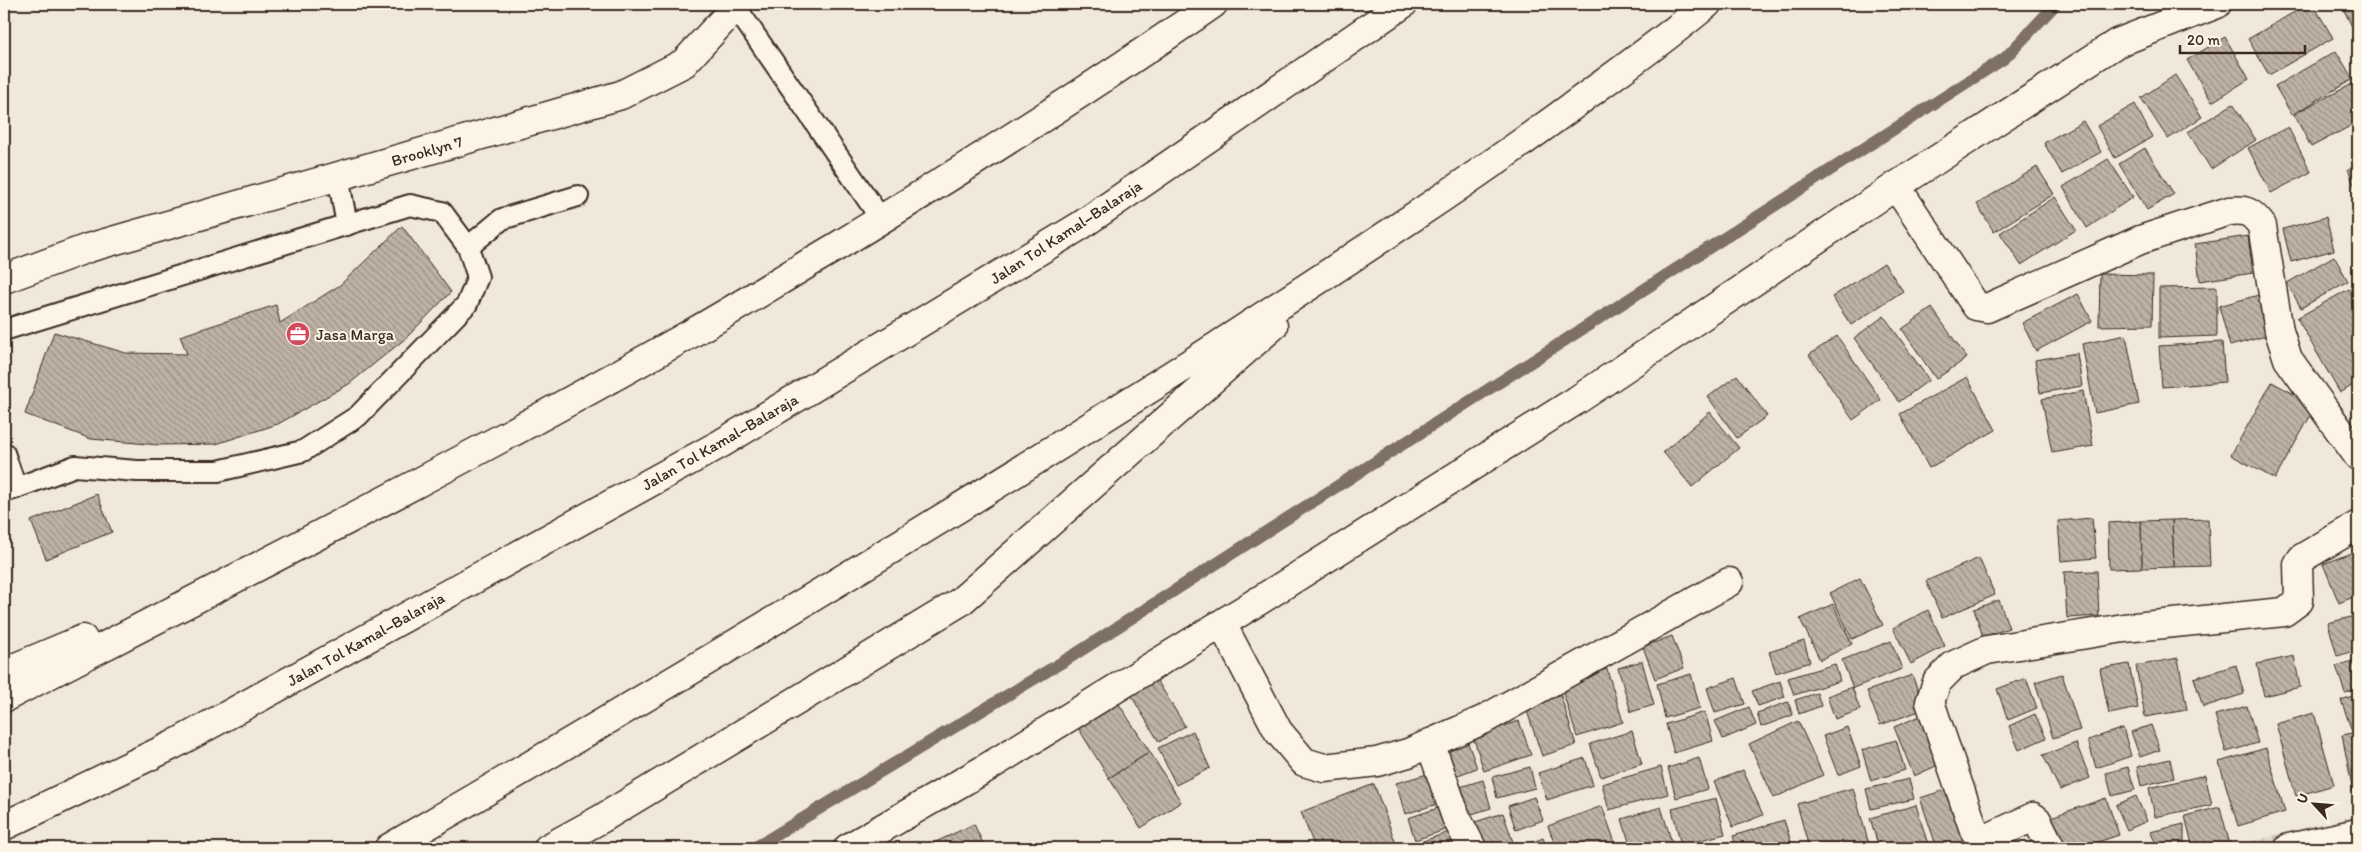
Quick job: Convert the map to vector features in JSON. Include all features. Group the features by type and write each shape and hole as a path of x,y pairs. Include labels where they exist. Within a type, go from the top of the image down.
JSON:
{"main road":[{"path":"4,698 346,522 522,428 686,336 928,191 1146,51 1213,4"},
{"name":"Jalan Tol Kamal–Balaraja","path":"4,826 173,745 722,443 1080,226 1403,4"},
{"path":"389,848 552,754 800,606 1076,436 1340,266 1518,146 1674,32 1707,4"},
{"path":"848,848 983,770 1222,624 1577,400 1896,186 2117,43 2217,4"},
{"name":"Brooklyn 7","path":"4,279 88,248 621,95 684,63 736,5"},
{"path":"1896,186 1976,306 1986,308 2140,240 2229,211 2243,210 2253,213 2262,226 2279,331 2288,359 2358,456"},
{"path":"548,848 601,819 960,602 1340,266"},
{"path":"4,672 136,617 346,522"},
{"path":"2051,848 2037,820 2033,817 1988,838 1981,838 1974,830 1930,702 1937,682 1954,665 1987,650 2124,628 2284,612 2299,601 2298,564 2302,558 2358,525"},
{"path":"1222,624 1278,731 1304,762 1324,768 1377,762 1408,753 1483,720 1729,582"},
{"path":"1430,743 1456,816 1472,848"},
{"path":"2289,848 2358,833"}],"lane":[{"path":"736,5 881,219"},
{"path":"338,176 347,225"},
{"path":"468,247 502,219 578,196"},
{"path":"4,330 410,205 442,212 468,247 478,277 467,304 358,416 302,451 218,471 137,471 75,466 10,490 4,453"}],"shaded area":[{"path":"2358,815 2358,848 2224,848"}],"building":[{"path":"2308,4 2313,4 2333,38 2269,75 2248,39"},
{"path":"2341,4 2358,4 2358,39"},
{"path":"2225,37 2249,79 2212,102 2187,60"},
{"path":"2336,51 2353,79 2292,115 2275,86"},
{"path":"2175,75 2202,117 2168,139 2141,98"},
{"path":"2356,82 2358,87 2358,122 2311,147 2294,114"},
{"path":"2135,104 2152,137 2115,158 2097,126"},
{"path":"2233,104 2256,140 2211,169 2188,132"},
{"path":"2083,121 2101,152 2062,174 2044,143"},
{"path":"2288,127 2311,172 2271,193 2248,148"},
{"path":"2145,148 2174,194 2147,210 2119,164"},
{"path":"2108,159 2133,197 2087,228 2063,187"},
{"path":"2358,165 2358,195 2348,169"},
{"path":"2037,167 2054,194 1994,232 1977,204"},
{"path":"2055,197 2076,230 2021,265 2000,233"},
{"path":"2326,217 2334,250 2291,262 2283,229"},
{"name":"Jasa Marga","path":"402,226 451,292 406,338 349,384 278,424 216,444 159,445 91,439 25,414 54,332 126,353 187,354 180,336 276,305 280,323 340,285"},
{"path":"2248,236 2253,273 2200,281 2195,244"},
{"path":"2334,256 2348,281 2301,308 2287,283"},
{"path":"1884,263 1903,291 1851,325 1832,297"},
{"path":"2100,274 2153,275 2152,325 2099,326"},
{"path":"2217,287 2217,336 2159,338 2159,288"},
{"path":"2349,289 2358,304 2358,382 2340,393 2297,318"},
{"path":"2078,294 2092,321 2036,351 2022,323"},
{"path":"2262,294 2273,334 2230,346 2219,306"},
{"path":"1932,308 1967,358 1936,379 1902,329"},
{"path":"1884,316 1929,380 1899,402 1854,338"},
{"path":"2126,335 2139,404 2095,413 2082,344"},
{"path":"1837,336 1881,400 1853,420 1809,355"},
{"path":"2222,342 2225,382 2162,387 2159,346"},
{"path":"2077,353 2082,386 2040,393 2035,360"},
{"path":"1737,375 1767,416 1737,438 1708,397"},
{"path":"1967,377 1996,430 1929,468 1900,414"},
{"path":"2272,382 2316,406 2275,479 2231,455"},
{"path":"2083,391 2093,446 2052,453 2042,399"},
{"path":"1710,412 1739,448 1692,487 1663,452"},
{"path":"97,494 112,532 46,559 31,521"},
{"path":"2092,518 2096,558 2061,561 2058,521"},
{"path":"2208,519 2210,566 2174,567 2172,520"},
{"path":"2172,520 2174,567 2142,568 2141,521"},
{"path":"2141,521 2142,568 2109,569 2108,523"},
{"path":"2358,550 2358,595 2339,603 2323,564"},
{"path":"1979,558 1995,595 1942,618 1926,581"},
{"path":"2097,571 2099,616 2067,618 2064,572"},
{"path":"1860,578 1883,625 1852,639 1830,593"},
{"path":"1999,600 2009,628 1983,637 1974,609"},
{"path":"1833,604 1852,644 1820,660 1800,619"},
{"path":"1928,610 1945,646 1911,664 1893,628"},
{"path":"2358,615 2358,650 2337,656 2328,623"},
{"path":"1672,636 1684,668 1655,679 1643,647"},
{"path":"1804,641 1810,662 1776,673 1769,652"},
{"path":"1891,641 1902,669 1853,688 1842,660"},
{"path":"2294,656 2300,687 2264,696 2257,664"},
{"path":"2178,658 2187,710 2145,717 2136,666"},
{"path":"2358,659 2358,689 2345,693 2336,666"},
{"path":"1642,661 1654,705 1631,712 1618,668"},
{"path":"1835,664 1840,681 1794,695 1788,678"},
{"path":"2129,664 2138,708 2109,714 2100,669"},
{"path":"2236,665 2244,694 2203,707 2194,678"},
{"path":"1607,669 1623,722 1577,737 1560,683"},
{"path":"1691,674 1700,708 1665,718 1657,684"},
{"path":"2062,674 2080,730 2053,738 2035,682"},
{"path":"1912,675 1925,709 1880,725 1867,691"},
{"path":"1155,677 1185,726 1159,742 1129,692"},
{"path":"1736,678 1745,704 1715,713 1707,688"},
{"path":"2026,678 2037,708 2008,720 1997,689"},
{"path":"1780,681 1785,697 1758,706 1752,691"},
{"path":"1558,687 1576,745 1542,756 1523,699"},
{"path":"1852,687 1860,710 1835,719 1827,696"},
{"path":"1817,693 1821,706 1799,714 1795,700"},
{"path":"2358,694 2358,729 2352,731 2341,700"},
{"path":"1117,701 1150,752 1109,778 1077,726"},
{"path":"1788,702 1793,715 1761,727 1757,713"},
{"path":"2247,706 2258,743 2226,752 2215,715"},
{"path":"1749,707 1756,725 1723,739 1715,721"},
{"path":"1705,712 1713,741 1674,753 1666,724"},
{"path":"2314,713 2334,785 2296,796 2276,724"},
{"path":"1925,714 1945,762 1914,776 1894,727"},
{"path":"2035,714 2046,738 2019,750 2009,726"},
{"path":"1519,721 1531,755 1484,771 1473,736"},
{"path":"1798,721 1823,775 1774,798 1749,744"},
{"path":"2151,725 2160,750 2140,757 2131,732"},
{"path":"1847,727 1861,766 1838,775 1823,736"},
{"path":"2123,728 2131,756 2096,768 2088,740"},
{"path":"1193,731 1210,768 1176,785 1158,748"},
{"path":"1632,731 1642,764 1601,777 1590,744"},
{"path":"2358,732 2358,806 2356,806 2342,735"},
{"path":"1467,740 1477,768 1450,778 1442,747"},
{"path":"1896,740 1905,770 1871,781 1862,750"},
{"path":"2076,743 2090,778 2060,790 2043,755"},
{"path":"2266,748 2285,812 2238,826 2219,762"},
{"path":"1150,752 1181,802 1141,828 1109,778"},
{"path":"1585,758 1593,785 1547,800 1538,773"},
{"path":"1699,758 1708,789 1676,798 1668,768"},
{"path":"2170,759 2174,778 2141,786 2137,767"},
{"path":"1530,767 1535,788 1497,798 1492,777"},
{"path":"1661,767 1668,794 1609,810 1602,784"},
{"path":"2128,767 2135,790 2112,796 2106,773"},
{"path":"1743,770 1763,815 1733,827 1714,782"},
{"path":"1431,773 1441,803 1405,814 1396,783"},
{"path":"2205,775 2212,805 2155,817 2149,788"},
{"path":"1909,779 1914,799 1871,809 1866,789"},
{"path":"1483,780 1491,808 1459,818 1450,790"},
{"path":"1374,784 1396,844 1385,848 1315,848 1301,812"},
{"path":"1853,788 1870,848 1809,848 1797,804"},
{"path":"1951,788 1970,848 1937,848 1920,798"},
{"path":"2136,796 2147,821 2127,830 2116,805"},
{"path":"1534,797 1543,820 1516,830 1508,806"},
{"path":"1716,798 1725,834 1681,845 1672,809"},
{"path":"2106,798 2119,835 2080,848 2059,848 2048,818"},
{"path":"1916,805 1929,848 1879,848 1870,818"},
{"path":"1444,806 1451,828 1415,840 1408,818"},
{"path":"1602,806 1617,848 1556,848 1548,826"},
{"path":"1661,807 1673,846 1664,848 1631,848 1622,819"},
{"path":"2220,807 2230,845 2217,848 2193,848 2185,816"},
{"path":"1503,813 1513,842 1494,848 1477,848 1469,824"},
{"path":"1784,820 1793,848 1737,848 1733,836"},
{"path":"974,824 985,848 923,848"},
{"path":"2184,824 2184,848 2159,848 2150,832"},
{"path":"1458,829 1464,848 1422,848 1420,842"},
{"path":"1543,838 1547,848 1518,848"}],"waterway":[{"path":"754,848 1074,655 2005,58 2056,4"}],"place":[{"name":"Jasa Marga","path":"298,334"}]}
